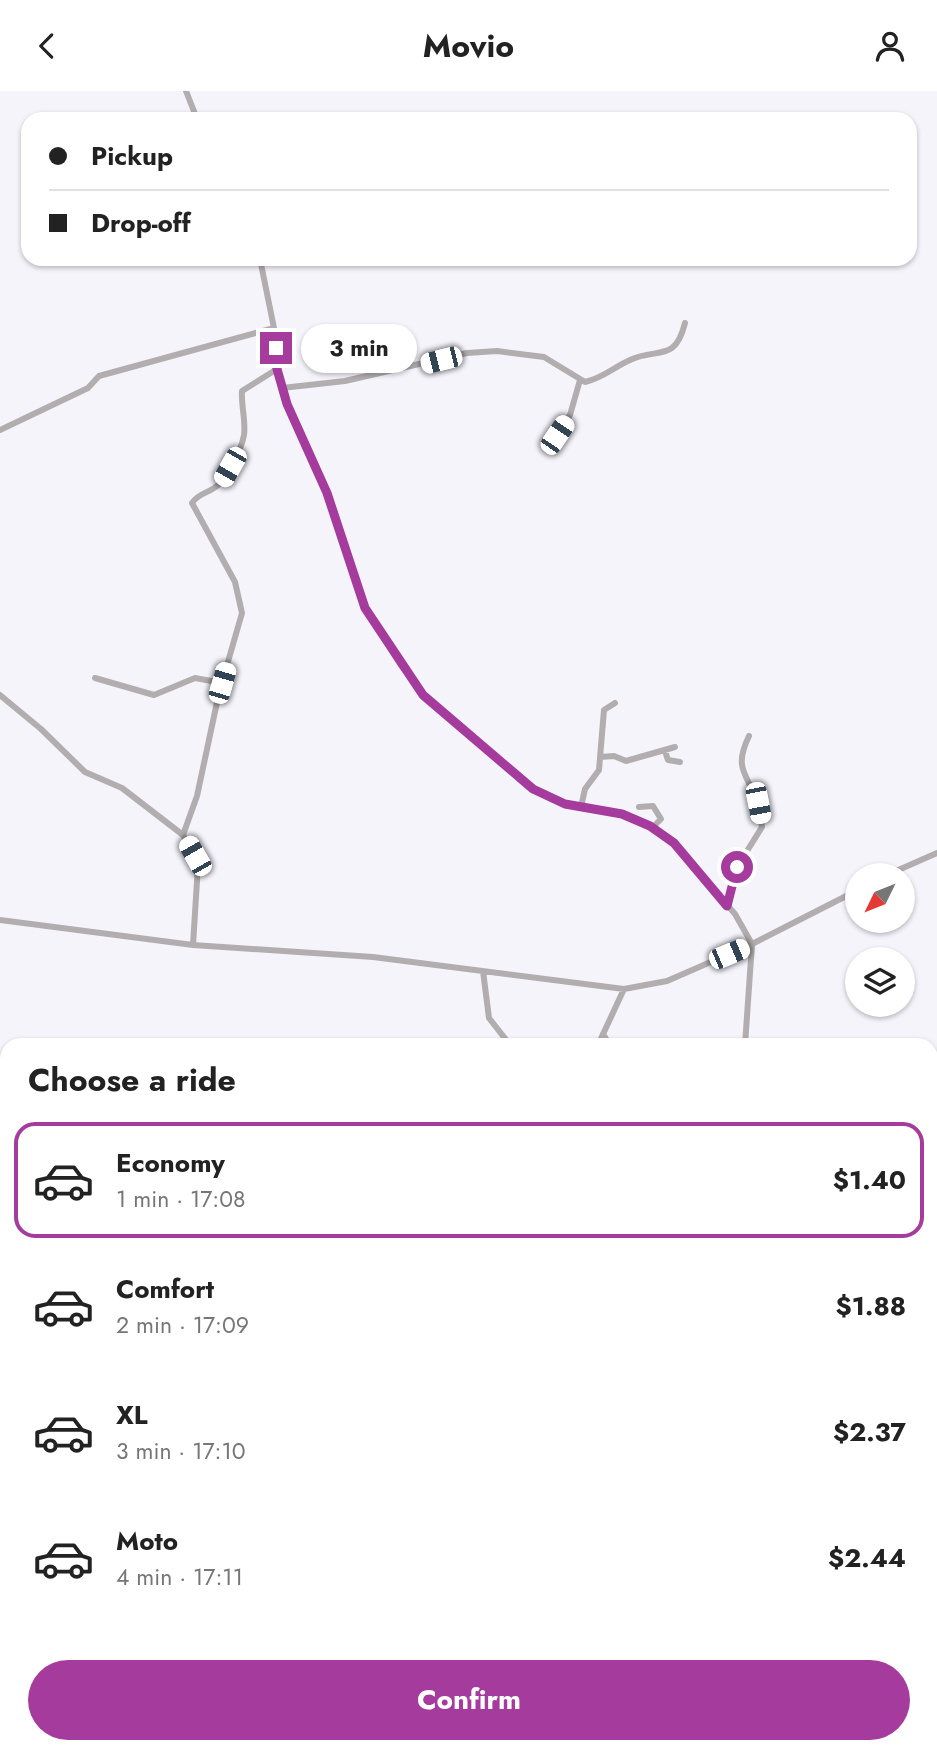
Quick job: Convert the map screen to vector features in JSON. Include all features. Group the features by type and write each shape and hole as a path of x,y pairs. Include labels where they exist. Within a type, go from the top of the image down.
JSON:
{"street":[{"path":"186,91 194,112"},
{"path":"261,266 274,328 277,369 287,404 327,493 365,608 400,664 423,695 533,789 565,804 622,814 652,828 674,843 727,906 752,944 745,1038"},
{"path":"282,388 345,381 467,353 497,351 544,357 585,382 598,379 632,359 667,351 676,345 685,323"},
{"path":"0,430 88,388 99,376 274,328"},
{"path":"183,835 197,796 222,683 242,613 241,597 235,582 192,503 203,492 215,488 221,482 239,451 244,436 242,391 277,369"},
{"path":"557,435 570,415 580,380"},
{"path":"95,678 154,695 195,678 222,683"},
{"path":"0,695 41,729 85,772 122,788 183,835 198,865 193,945"},
{"path":"581,807 585,789 599,770 604,710 615,703"},
{"path":"727,906 737,867 762,827 758,803 744,777 741,753 749,736"},
{"path":"600,757 614,756 626,761 675,747"},
{"path":"666,751 668,760 680,762"},
{"path":"639,807 653,806 661,820 652,828"},
{"path":"914,863 937,853"},
{"path":"0,920 193,945 373,957 624,989 667,981 752,944 845,897"},
{"path":"483,971 489,1019 504,1038"},
{"path":"601,1038 624,989"},
{"path":"603,1034 606,1038"}],"route":[{"path":"276,348 277,369 287,404 327,493 365,608 423,695 533,789 549,794 565,804 622,814 650,826 674,843 727,906 737,867"}]}
